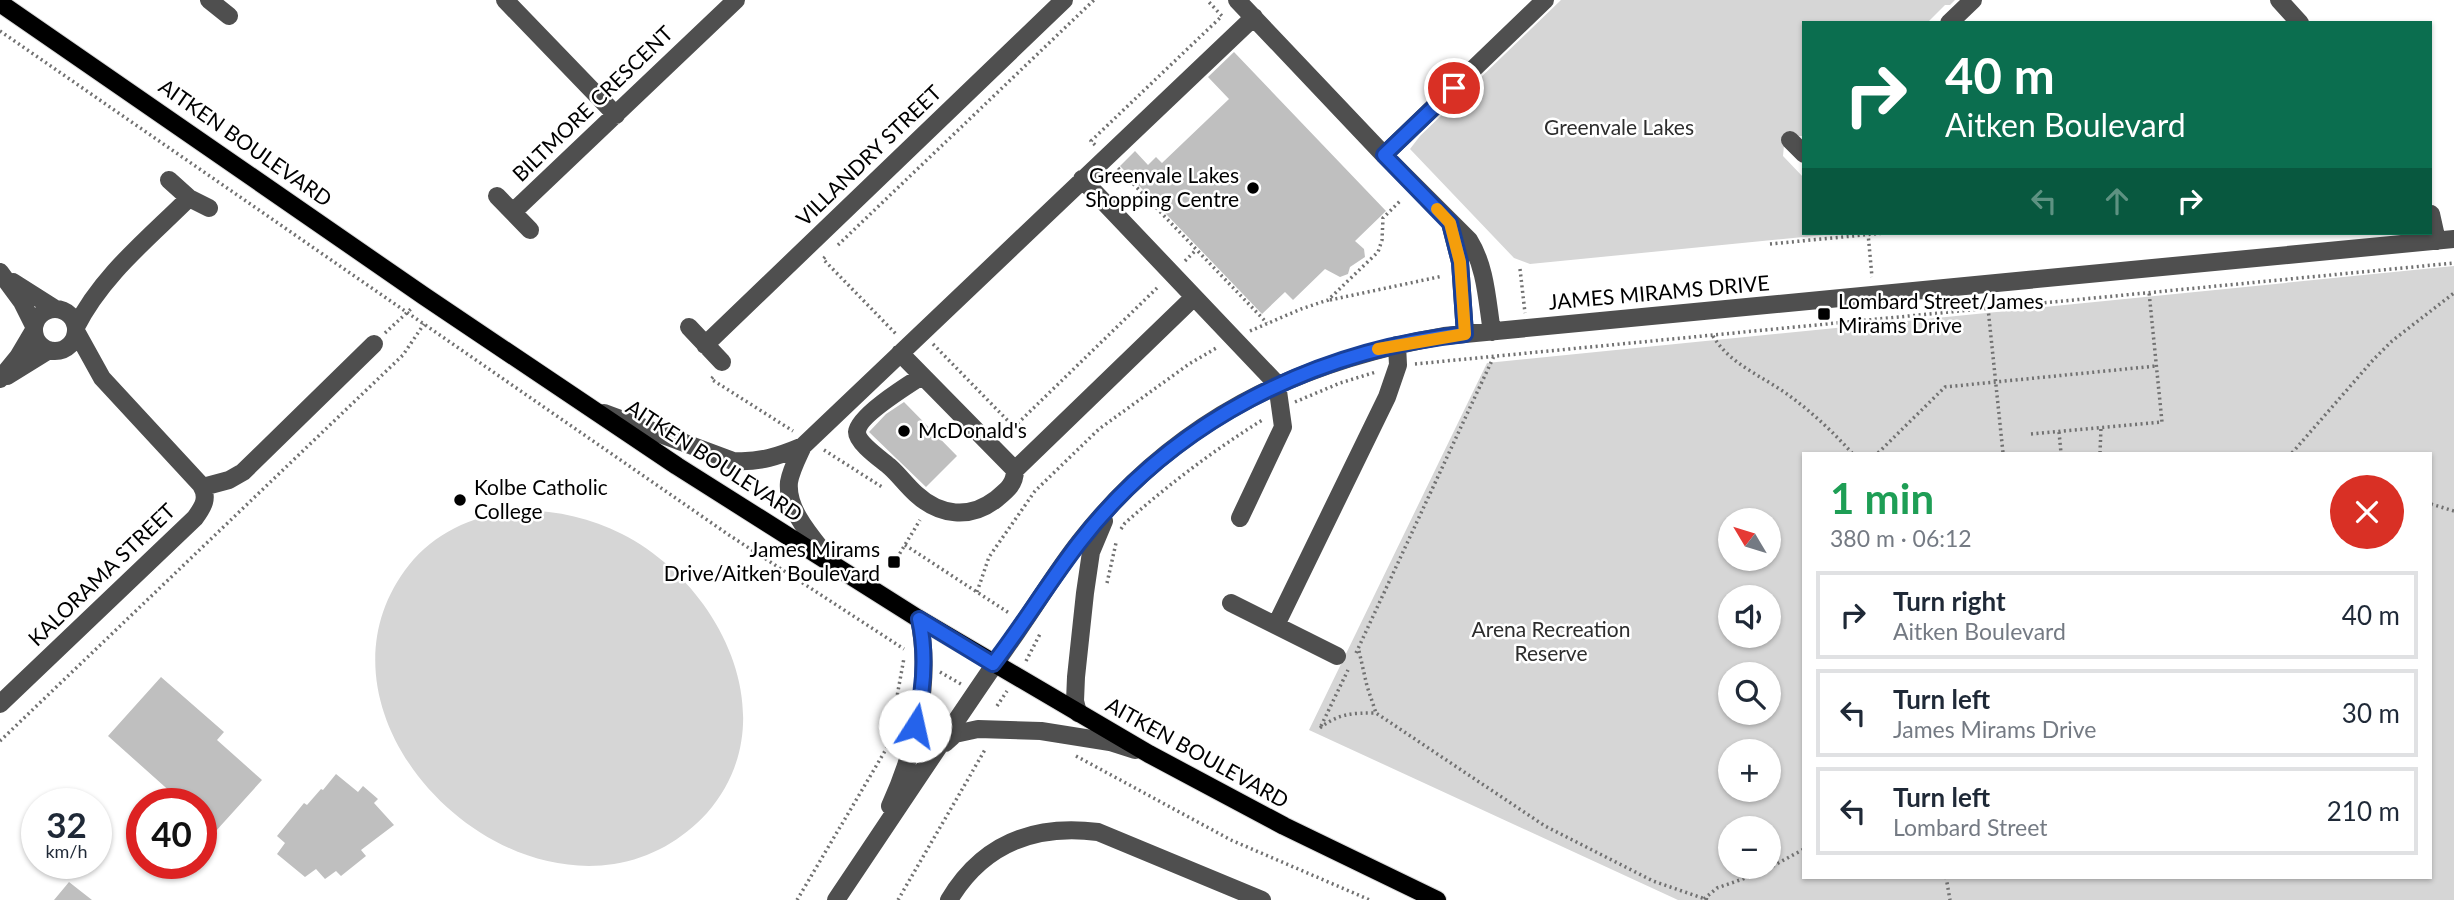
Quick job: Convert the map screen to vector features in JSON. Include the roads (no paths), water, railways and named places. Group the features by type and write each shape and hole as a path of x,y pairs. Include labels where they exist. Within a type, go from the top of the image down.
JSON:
{"main road":[{"name":"AITKEN BOULEVARD","path":"0,4 424,296 677,466 919,619 1149,754 1284,826 1437,900"}],"street":[{"path":"209,0 229,16"},
{"path":"505,0 616,115"},
{"name":"BILTMORE CRESCENT","path":"513,212 736,0"},
{"name":"VILLANDRY STREET","path":"705,345 1064,0"},
{"path":"1237,0 1469,240 1478,254 1492,332"},
{"path":"1384,155 1545,0"},
{"path":"1951,21 1973,0"},
{"path":"2278,0 2292,20"},
{"path":"591,408 733,461 752,462 776,458 803,446 1254,17"},
{"path":"1790,139 1802,153"},
{"path":"1082,179 1277,384 1283,427 1240,518"},
{"path":"169,180 189,198 209,208"},
{"name":"BILTMORE CRESCENT","path":"497,196 530,230"},
{"path":"0,380 18,357 41,313 77,300 104,281 189,198"},
{"path":"2432,216 2445,240"},
{"path":"1450,223 1461,274 1465,334"},
{"name":"JAMES MIRAMS DRIVE","path":"867,853 993,664 1079,542 1111,505 1140,475 1216,417 1277,384 1322,366 1397,345 1465,334 2417,238 2445,240"},
{"path":"2,274 71,315 102,379"},
{"path":"2,274 22,302 38,343 79,362 102,379 203,487 229,480 243,472 374,344"},
{"path":"0,380 51,351 66,348 75,338 76,329 90,301 104,281"},
{"path":"922,376 890,396 867,417 857,430 860,439 924,507 993,501 1012,485 1015,470 1194,297"},
{"path":"689,327 722,362"},
{"path":"1276,625 1387,397 1398,365 1397,345"},
{"path":"900,353 1015,470"},
{"path":"803,446 789,481 790,499 801,522 832,563"},
{"name":"KALORAMA STREET","path":"0,704 195,518 203,508 203,487"},
{"path":"1078,713 1075,701 1076,677 1089,565 1098,533 1111,505"},
{"path":"1231,603 1337,656"},
{"path":"836,900 867,853 905,769 920,705 925,662 919,619"},
{"path":"936,752 955,734 963,731 1004,730 1099,740 1149,754"},
{"path":"949,900 968,875 990,853 1013,840 1069,828 1098,832 1262,900"}],"place":[{"name":"Greenvale Lakes Shopping Centre","path":"1253,188"},
{"name":"Lombard Street/James Mirams Drive","path":"1824,314"},
{"name":"McDonald's","path":"904,431"},
{"name":"Kolbe Catholic College","path":"460,500"},
{"name":"James Mirams Drive/Aitken Boulevard","path":"894,562"}],"park label":[{"name":"Greenvale Lakes","path":"1619,128"},
{"name":"Arena Recreation Reserve","path":"1551,642"}]}
